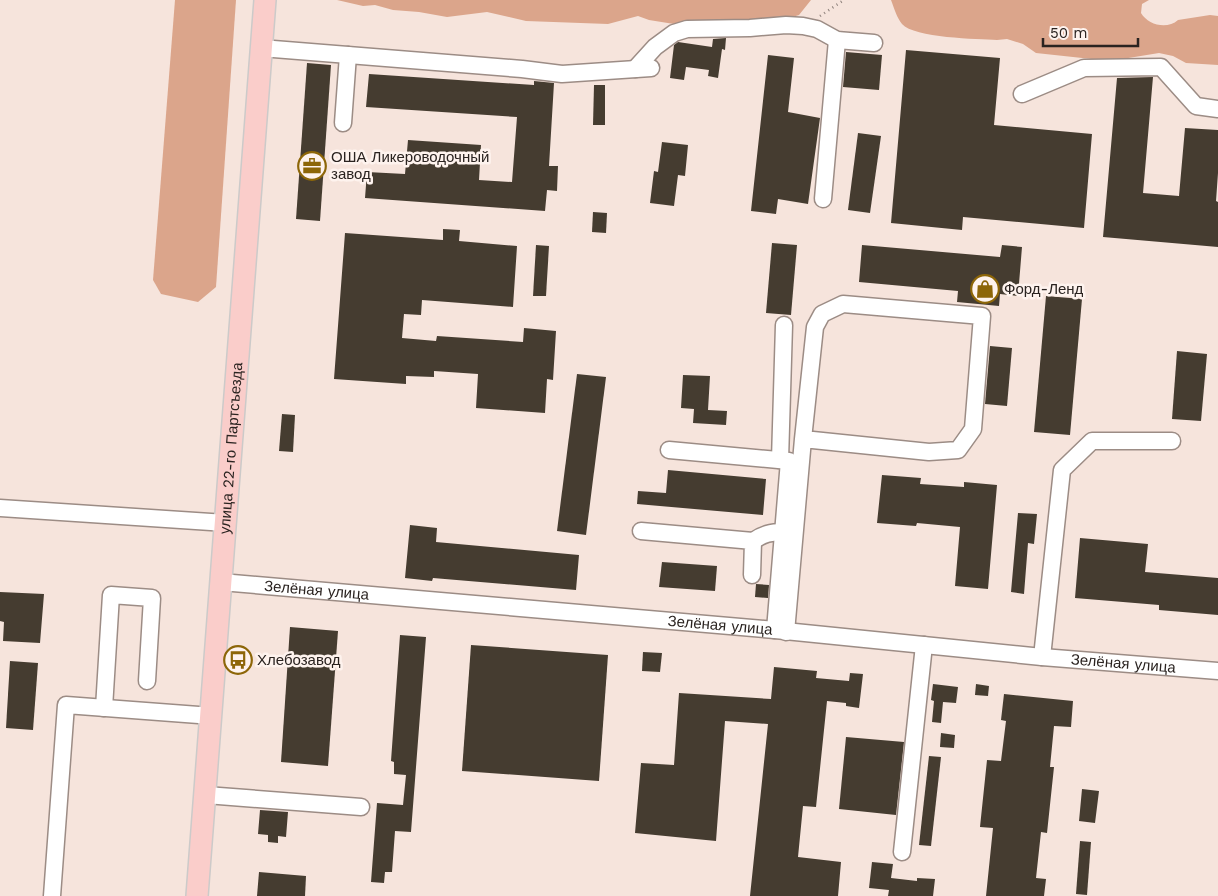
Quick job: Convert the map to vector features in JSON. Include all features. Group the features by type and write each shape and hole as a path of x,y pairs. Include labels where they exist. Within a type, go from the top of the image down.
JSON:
{"main road":[{"name":"улица 22-го Партсъезда","path":"197,896 265,0"}],"street":[{"path":"261,48 522,69 562,74 643,69 655,47 674,33 687,29 750,28 786,24 817,29 837,40 874,43"},
{"path":"823,199 837,40"},
{"path":"343,123 348,55"},
{"path":"1022,94 1084,68 1161,67 1196,106 1218,109"},
{"path":"781,631 815,327 822,314 843,304 982,316 973,429 958,450 929,452 803,439"},
{"path":"780,460 784,325"},
{"path":"1042,657 1062,470 1092,440 1172,441"},
{"path":"669,450 789,461 783,532 781,631"},
{"path":"0,508 226,523"},
{"path":"640,531 753,541 761,535 771,532 783,532"},
{"path":"752,575 753,541"},
{"name":"Зелёная улица","path":"222,582 781,631 1042,657 1218,671"},
{"path":"104,708 111,595 152,598 147,681"},
{"path":"902,852 924,645"},
{"path":"52,896 66,705 212,716"},
{"path":"206,795 361,806"}],"path":[{"path":"804,26 844,0"}],"shaded area":[{"path":"175,0 236,0 216,287 198,302 161,294 153,280"},
{"path":"337,0 811,0 799,15 783,20 674,24 649,20 638,16 608,24 526,21 487,12 447,17 393,10 375,5 363,6"},
{"path":"891,0 1149,0 1142,4 1141,13 1148,21 1158,25 1169,25 1178,20 1210,15 1218,16 1218,65 1186,63 1173,56 1159,53 1110,61 1036,53 1023,44 1007,39 976,39 932,35 909,29 902,24"}],"building":[{"path":"726,38 725,50 722,49 718,78 708,76 709,70 686,67 684,80 670,78 674,45 678,42 712,47 713,39"},
{"path":"906,50 1000,58 994,125 1092,134 1084,228 963,217 962,230 891,223"},
{"path":"846,52 882,55 879,90 843,87"},
{"path":"768,55 794,58 788,112 820,118 808,204 778,199 776,214 751,211"},
{"name":"ОША Ликероводочный завод","path":"307,63 331,65 320,221 296,219"},
{"path":"369,74 534,85 534,81 554,83 549,166 558,166 557,191 547,190 545,211 365,198 367,172 405,174 408,140 481,145 479,180 512,182 517,117 366,107"},
{"path":"1153,77 1143,193 1179,196 1185,128 1218,130 1216,201 1218,202 1218,247 1103,237 1117,78"},
{"path":"594,85 605,85 605,125 593,125"},
{"path":"858,133 881,136 870,213 848,210"},
{"path":"662,142 688,145 685,176 678,175 674,206 650,203 654,171 658,172"},
{"path":"593,212 607,213 606,233 592,232"},
{"path":"443,229 460,230 459,241 517,246 513,307 422,300 421,315 404,314 402,338 436,341 437,336 523,342 524,328 556,331 553,380 547,379 545,413 476,408 478,374 434,371 434,377 406,376 406,384 334,379 345,233 443,240"},
{"path":"772,243 797,245 791,315 766,313"},
{"path":"536,245 549,246 546,296 533,296"},
{"path":"862,245 1000,257 1002,245 1022,247 1018,296 1000,294 999,306 957,302 958,291 859,282"},
{"path":"1046,296 1082,299 1070,435 1034,432"},
{"path":"990,346 1012,348 1007,406 985,404"},
{"path":"1177,351 1207,354 1201,421 1172,419"},
{"path":"577,374 606,377 586,535 557,531"},
{"path":"683,375 710,376 708,410 727,411 726,425 693,423 694,409 681,408"},
{"path":"282,414 295,415 293,452 279,451"},
{"path":"668,470 766,479 763,515 637,504 638,491 666,493"},
{"path":"882,475 921,478 920,484 964,487 964,482 997,485 988,589 955,586 960,527 917,523 916,526 877,523"},
{"path":"1018,513 1037,514 1034,544 1028,543 1024,594 1011,592"},
{"path":"410,525 437,528 436,542 579,555 576,590 433,578 432,581 405,578"},
{"path":"1080,538 1148,544 1145,572 1218,578 1218,615 1159,610 1159,605 1075,598"},
{"path":"662,562 717,566 715,591 659,587"},
{"path":"756,584 769,585 768,598 755,597"},
{"path":"0,592 44,594 40,643 3,641 4,622 0,621"},
{"path":"290,627 338,631 328,766 281,762"},
{"path":"400,635 426,637 411,832 395,831 392,872 385,872 384,883 371,882 377,803 403,805 406,775 394,774 394,762 391,761"},
{"path":"471,645 608,655 599,781 462,771"},
{"path":"643,652 662,653 660,672 642,671"},
{"path":"10,661 38,663 33,730 6,728"},
{"path":"774,667 817,671 816,678 849,681 850,673 863,674 859,708 846,706 846,703 827,701 816,807 803,806 798,857 841,862 838,896 750,896 768,724 725,721 716,841 635,833 641,763 674,765 679,693 771,699"},
{"path":"933,684 958,687 956,703 943,702 941,723 932,722 934,701 931,700"},
{"path":"976,684 989,686 988,696 975,695"},
{"path":"1004,694 1073,701 1071,727 1054,726 1050,767 1054,767 1047,833 1041,832 1036,878 1046,879 1044,896 986,896 993,828 980,827 987,760 1001,761 1006,721 1001,720"},
{"path":"941,733 955,735 954,748 940,747"},
{"path":"846,737 904,742 896,815 839,809"},
{"path":"929,756 941,757 931,846 919,845"},
{"path":"1082,789 1099,791 1095,823 1079,821"},
{"path":"260,810 288,812 286,837 278,836 278,843 268,842 268,835 258,834"},
{"path":"1080,841 1091,842 1087,895 1076,894"},
{"path":"872,862 893,864 891,878 917,881 917,878 935,879 933,896 888,896 889,890 869,888"},
{"path":"259,872 306,876 305,896 257,896"}],"place":[{"name":"ОША Ликероводочный завод","path":"312,166"},
{"name":"Форд-Ленд","path":"985,289"},
{"name":"Хлебозавод","path":"238,660"}]}
